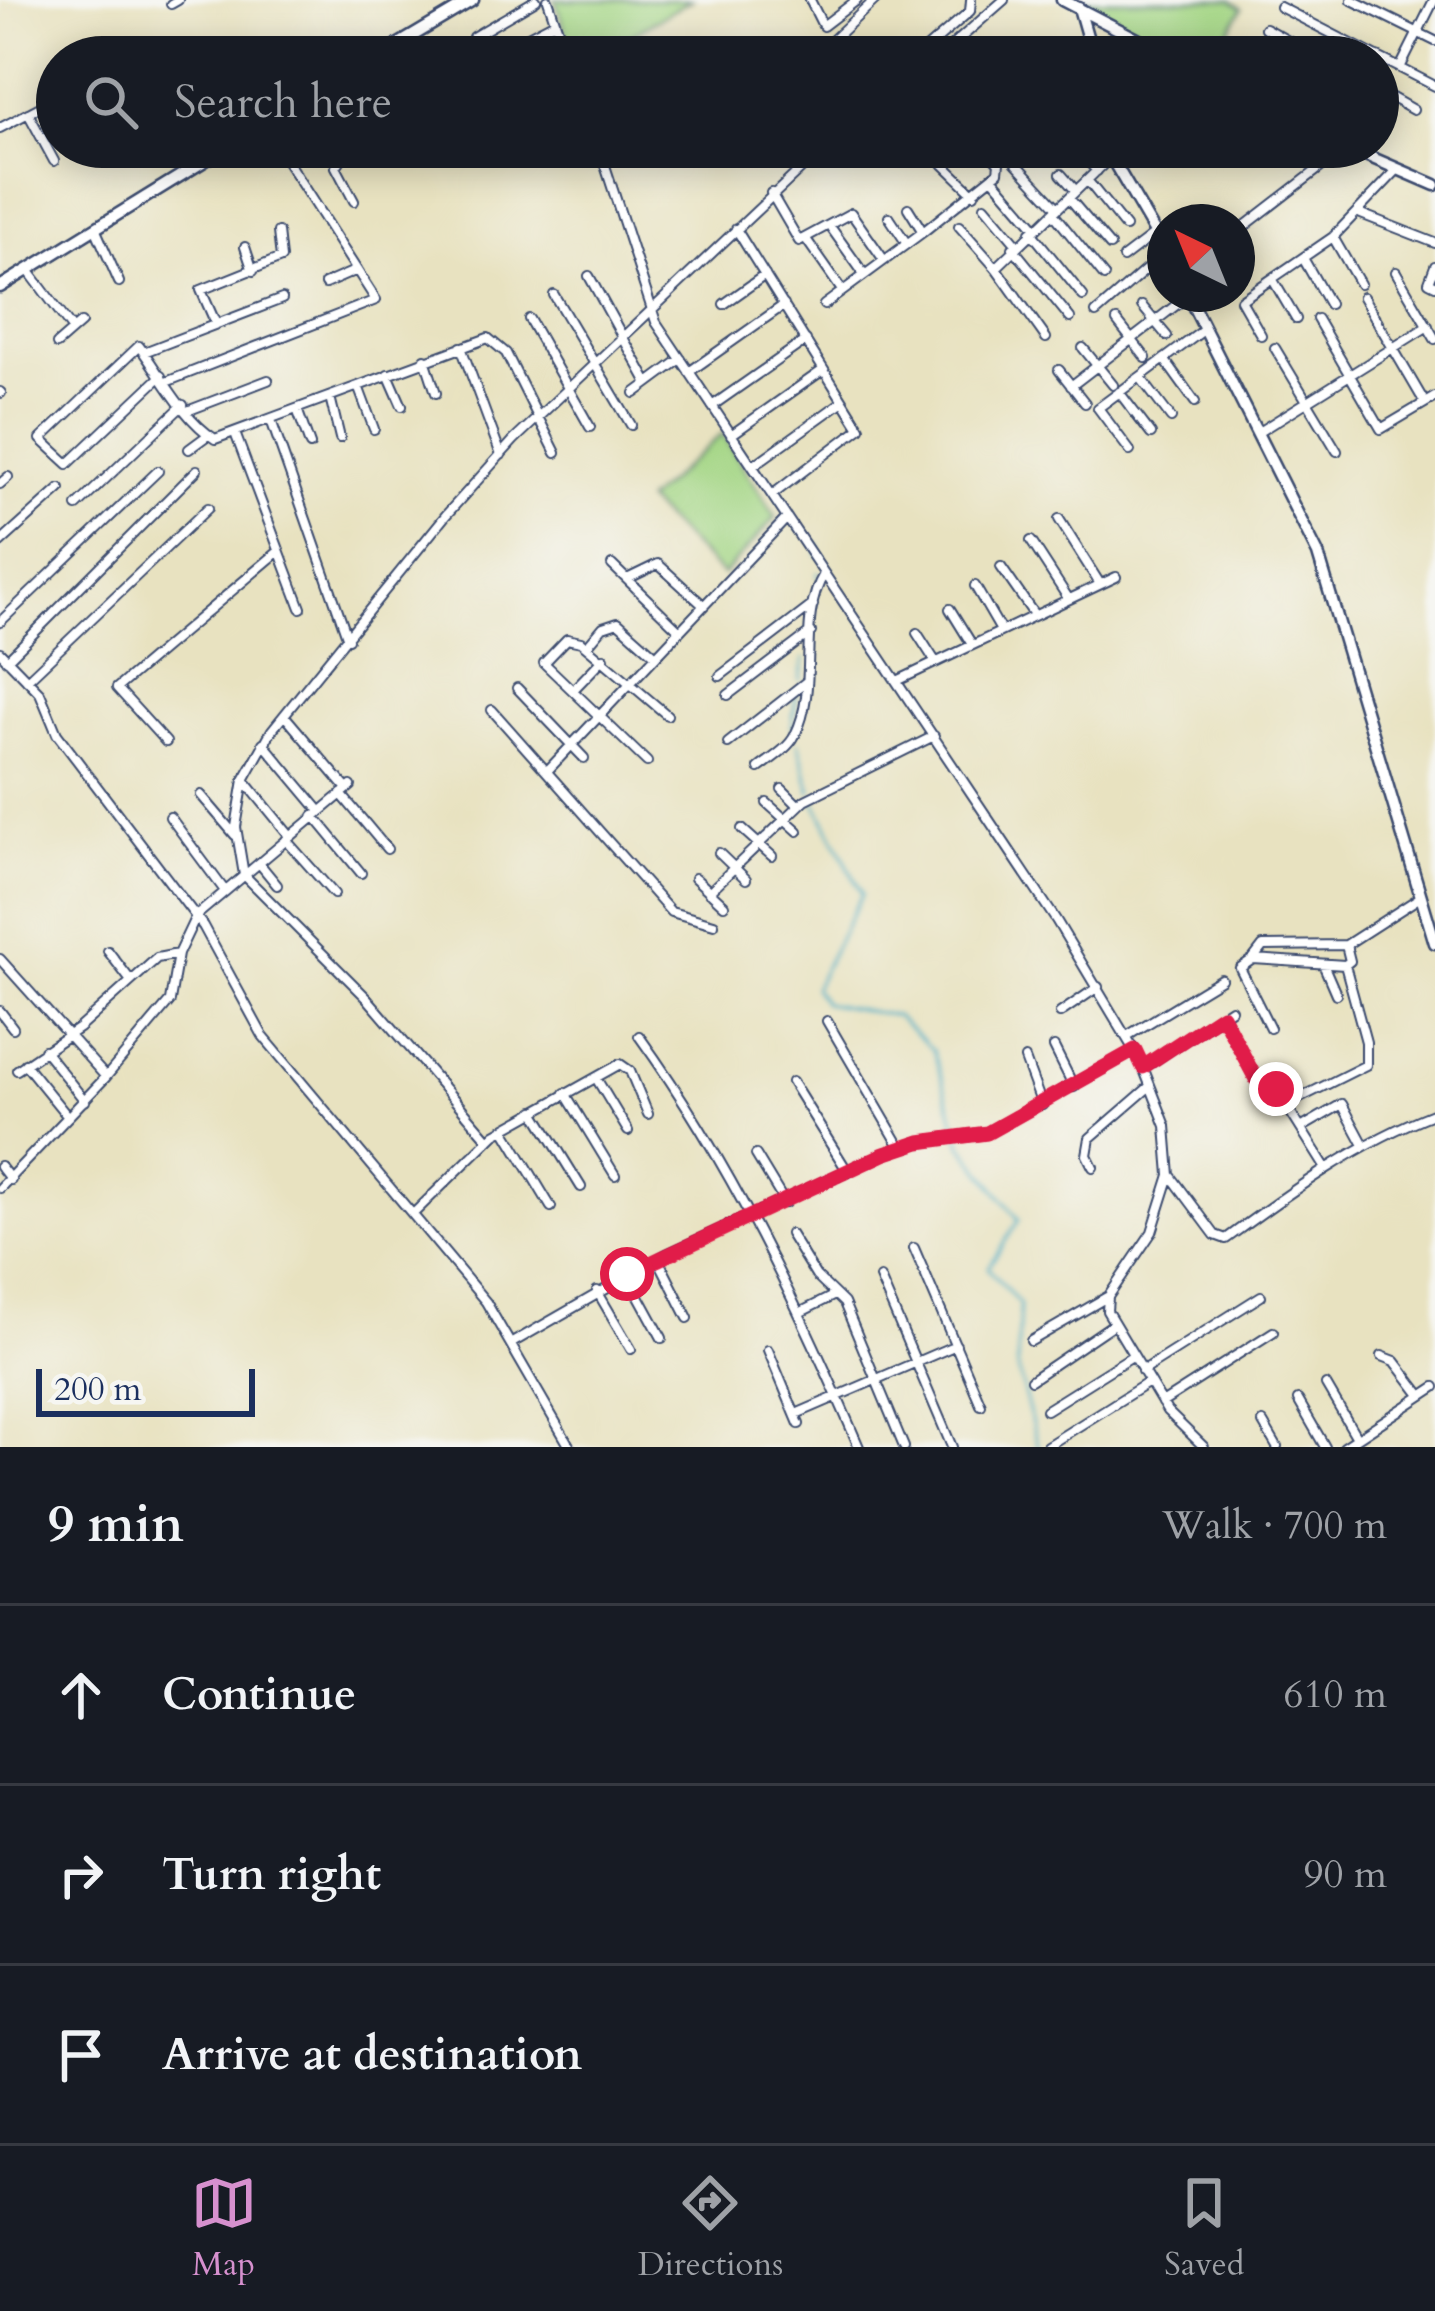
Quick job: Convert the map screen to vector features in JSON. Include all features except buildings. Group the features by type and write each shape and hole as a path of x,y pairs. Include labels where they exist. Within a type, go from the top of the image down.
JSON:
{"street":[{"path":"412,36 473,0"},
{"path":"475,36 536,0"},
{"path":"548,0 560,36"},
{"path":"810,0 823,26 857,0"},
{"path":"836,36 875,0"},
{"path":"941,36 970,10 971,0"},
{"path":"963,36 1004,0"},
{"path":"1062,0 1132,36"},
{"path":"1352,0 1435,41"},
{"path":"1432,2 1400,68 1435,86"},
{"path":"1280,7 1334,36"},
{"path":"1079,8 1087,36"},
{"path":"528,36 555,22"},
{"path":"1265,28 1281,36"},
{"path":"1399,102 1413,110"},
{"path":"0,128 36,109"},
{"path":"28,113 36,128"},
{"path":"0,287 193,168"},
{"path":"291,168 376,300 164,379 68,464 41,440 139,346 144,352 164,379 185,408 214,439 488,338 501,344 556,453"},
{"path":"337,168 354,201"},
{"path":"605,168 653,309 681,359 1098,987 1143,1067 1170,1143 1170,1174 1152,1232 1108,1297 1031,1341"},
{"path":"489,1140 367,998 244,875 237,838 244,780 284,715 446,515 537,416 800,168"},
{"path":"947,168 974,194"},
{"path":"824,305 974,194 998,168"},
{"path":"1021,168 1104,276"},
{"path":"1094,168 1097,171"},
{"path":"996,268 1099,168"},
{"path":"1117,168 1147,217"},
{"path":"1255,218 1320,168"},
{"path":"1393,168 1435,185"},
{"path":"1261,335 1241,300 1333,237 1360,214 1397,170"},
{"path":"1061,174 1111,246"},
{"path":"992,178 1083,296"},
{"path":"1087,180 1125,227"},
{"path":"771,194 797,239 853,215 884,260"},
{"path":"985,206 1070,318"},
{"path":"908,208 923,232"},
{"path":"1360,214 1435,243"},
{"path":"889,217 907,244"},
{"path":"829,225 864,274"},
{"path":"959,226 1046,338"},
{"path":"95,228 119,282"},
{"path":"736,229 860,428 772,494"},
{"path":"216,324 201,290 281,258 278,232"},
{"path":"1333,237 1360,284"},
{"path":"806,239 842,290"},
{"path":"1123,258 1147,239"},
{"path":"244,248 253,271"},
{"path":"1303,258 1328,304"},
{"path":"1435,266 1429,282 1435,285"},
{"path":"1096,313 1147,268"},
{"path":"28,270 78,327 57,344"},
{"path":"325,284 357,270"},
{"path":"1396,272 1435,339"},
{"path":"724,304 765,275"},
{"path":"589,276 648,383"},
{"path":"1274,280 1296,320"},
{"path":"554,295 631,425"},
{"path":"1363,297 1425,403"},
{"path":"144,352 282,299"},
{"path":"689,372 784,305"},
{"path":"1142,306 1167,335"},
{"path":"1071,386 1163,312"},
{"path":"1196,312 1318,554 1435,943"},
{"path":"529,319 590,427"},
{"path":"1317,319 1381,429 1435,397"},
{"path":"1117,321 1146,358"},
{"path":"1257,433 1429,326"},
{"path":"1130,451 1098,408 1116,389 1205,329"},
{"path":"712,406 806,340"},
{"path":"461,347 501,455"},
{"path":"1083,348 1151,434"},
{"path":"1275,348 1337,452"},
{"path":"424,359 436,393"},
{"path":"635,393 681,359"},
{"path":"1165,359 1195,402"},
{"path":"731,435 824,370"},
{"path":"1059,370 1085,403"},
{"path":"388,374 402,406"},
{"path":"1140,377 1171,418"},
{"path":"77,506 185,408 268,380"},
{"path":"358,386 374,429"},
{"path":"330,397 340,438"},
{"path":"753,466 843,401"},
{"path":"297,409 310,445"},
{"path":"271,420 348,640"},
{"path":"236,433 302,608"},
{"path":"189,449 208,435"},
{"path":"197,470 4,656 40,693 57,734 196,916 263,1036 486,1301 570,1447"},
{"path":"0,622 158,471"},
{"path":"0,543 60,489"},
{"path":"28,680 208,508"},
{"path":"549,769 788,518"},
{"path":"1059,519 1100,584"},
{"path":"1031,542 1068,598"},
{"path":"166,742 117,688 279,551"},
{"path":"627,579 658,564 703,605"},
{"path":"612,565 679,630"},
{"path":"1001,567 1033,614"},
{"path":"760,768 795,737 813,607 824,574"},
{"path":"897,681 1116,577"},
{"path":"975,586 1000,629"},
{"path":"720,676 813,607"},
{"path":"950,609 971,643"},
{"path":"587,646 603,627 618,622 655,655"},
{"path":"728,695 810,632"},
{"path":"917,633 935,662"},
{"path":"646,762 544,663 567,639 587,646 667,715"},
{"path":"573,690 604,658"},
{"path":"728,743 806,682"},
{"path":"517,688 584,758"},
{"path":"492,710 671,912 714,924"},
{"path":"284,715 387,849"},
{"path":"709,892 798,805 934,736"},
{"path":"263,743 361,873"},
{"path":"244,780 334,894"},
{"path":"782,789 798,805"},
{"path":"0,1188 85,1101 170,1001 178,954 196,916 346,790"},
{"path":"201,795 237,838"},
{"path":"767,803 798,831"},
{"path":"170,817 225,891"},
{"path":"742,829 772,856"},
{"path":"718,854 746,879"},
{"path":"259,863 277,885"},
{"path":"694,878 724,905"},
{"path":"1270,1028 1240,968 1263,946 1346,946 1419,898"},
{"path":"1253,959 1345,964 1350,961 1346,946"},
{"path":"108,951 131,981"},
{"path":"68,1117 21,1067 160,956 178,954"},
{"path":"1,961 106,1077"},
{"path":"1324,964 1336,994"},
{"path":"1286,1105 1366,1065 1366,1042 1345,964"},
{"path":"1127,1036 1222,979"},
{"path":"1060,1012 1098,987"},
{"path":"1143,1067 1231,1009"},
{"path":"0,1012 13,1028"},
{"path":"1222,1015 1257,1081 1276,1089 1325,1167"},
{"path":"826,1021 901,1148"},
{"path":"639,1036 750,1218 859,1447"},
{"path":"1054,1047 1074,1087"},
{"path":"44,1050 85,1101"},
{"path":"512,1342 658,1258 901,1148 974,1137 1042,1105 1135,1050"},
{"path":"1025,1059 1042,1105"},
{"path":"413,1214 504,1129 623,1064 648,1114"},
{"path":"596,1078 628,1132"},
{"path":"792,1082 848,1172"},
{"path":"1093,1167 1087,1155 1090,1138 1149,1088"},
{"path":"566,1093 615,1175"},
{"path":"1301,1128 1342,1104 1364,1145"},
{"path":"534,1112 581,1187"},
{"path":"1170,1174 1215,1234 1226,1239 1325,1167 1435,1113"},
{"path":"504,1129 551,1207"},
{"path":"756,1155 784,1203"},
{"path":"0,1166 11,1180"},
{"path":"790,1234 816,1276 836,1294 904,1447"},
{"path":"914,1248 981,1405"},
{"path":"658,1258 688,1318"},
{"path":"627,1274 662,1338"},
{"path":"880,1279 952,1447"},
{"path":"597,1291 631,1349"},
{"path":"799,1313 836,1294"},
{"path":"1142,1371 1261,1296"},
{"path":"1108,1297 1112,1325 1162,1403 1204,1447"},
{"path":"1031,1380 1112,1325"},
{"path":"1162,1403 1273,1332"},
{"path":"768,1350 798,1419 956,1345"},
{"path":"1046,1410 1132,1356"},
{"path":"1382,1356 1395,1361 1421,1395"},
{"path":"1047,1446 1149,1382"},
{"path":"1326,1385 1358,1438"},
{"path":"1344,1447 1435,1388"},
{"path":"1298,1400 1325,1447"},
{"path":"1263,1423 1277,1447"}],"green space":[{"path":"555,0 691,0 629,36 567,36"},
{"path":"1079,0 1230,0 1242,9 1226,36 1149,36"},
{"path":"722,434 776,517 723,575 646,501"}],"waterway":[{"path":"818,555 819,545"},
{"path":"800,680 804,659"},
{"path":"792,727 796,696"},
{"path":"798,743 811,791"},
{"path":"815,801 862,894 814,988 824,1003 896,1016 933,1050 962,1145 1019,1220 988,1268 1020,1305 1017,1365 1038,1447"}],"route":[{"path":"627,1274 884,1154 920,1142 987,1133 1064,1094 1135,1050 1143,1067 1222,1015 1257,1081 1276,1089"}]}
